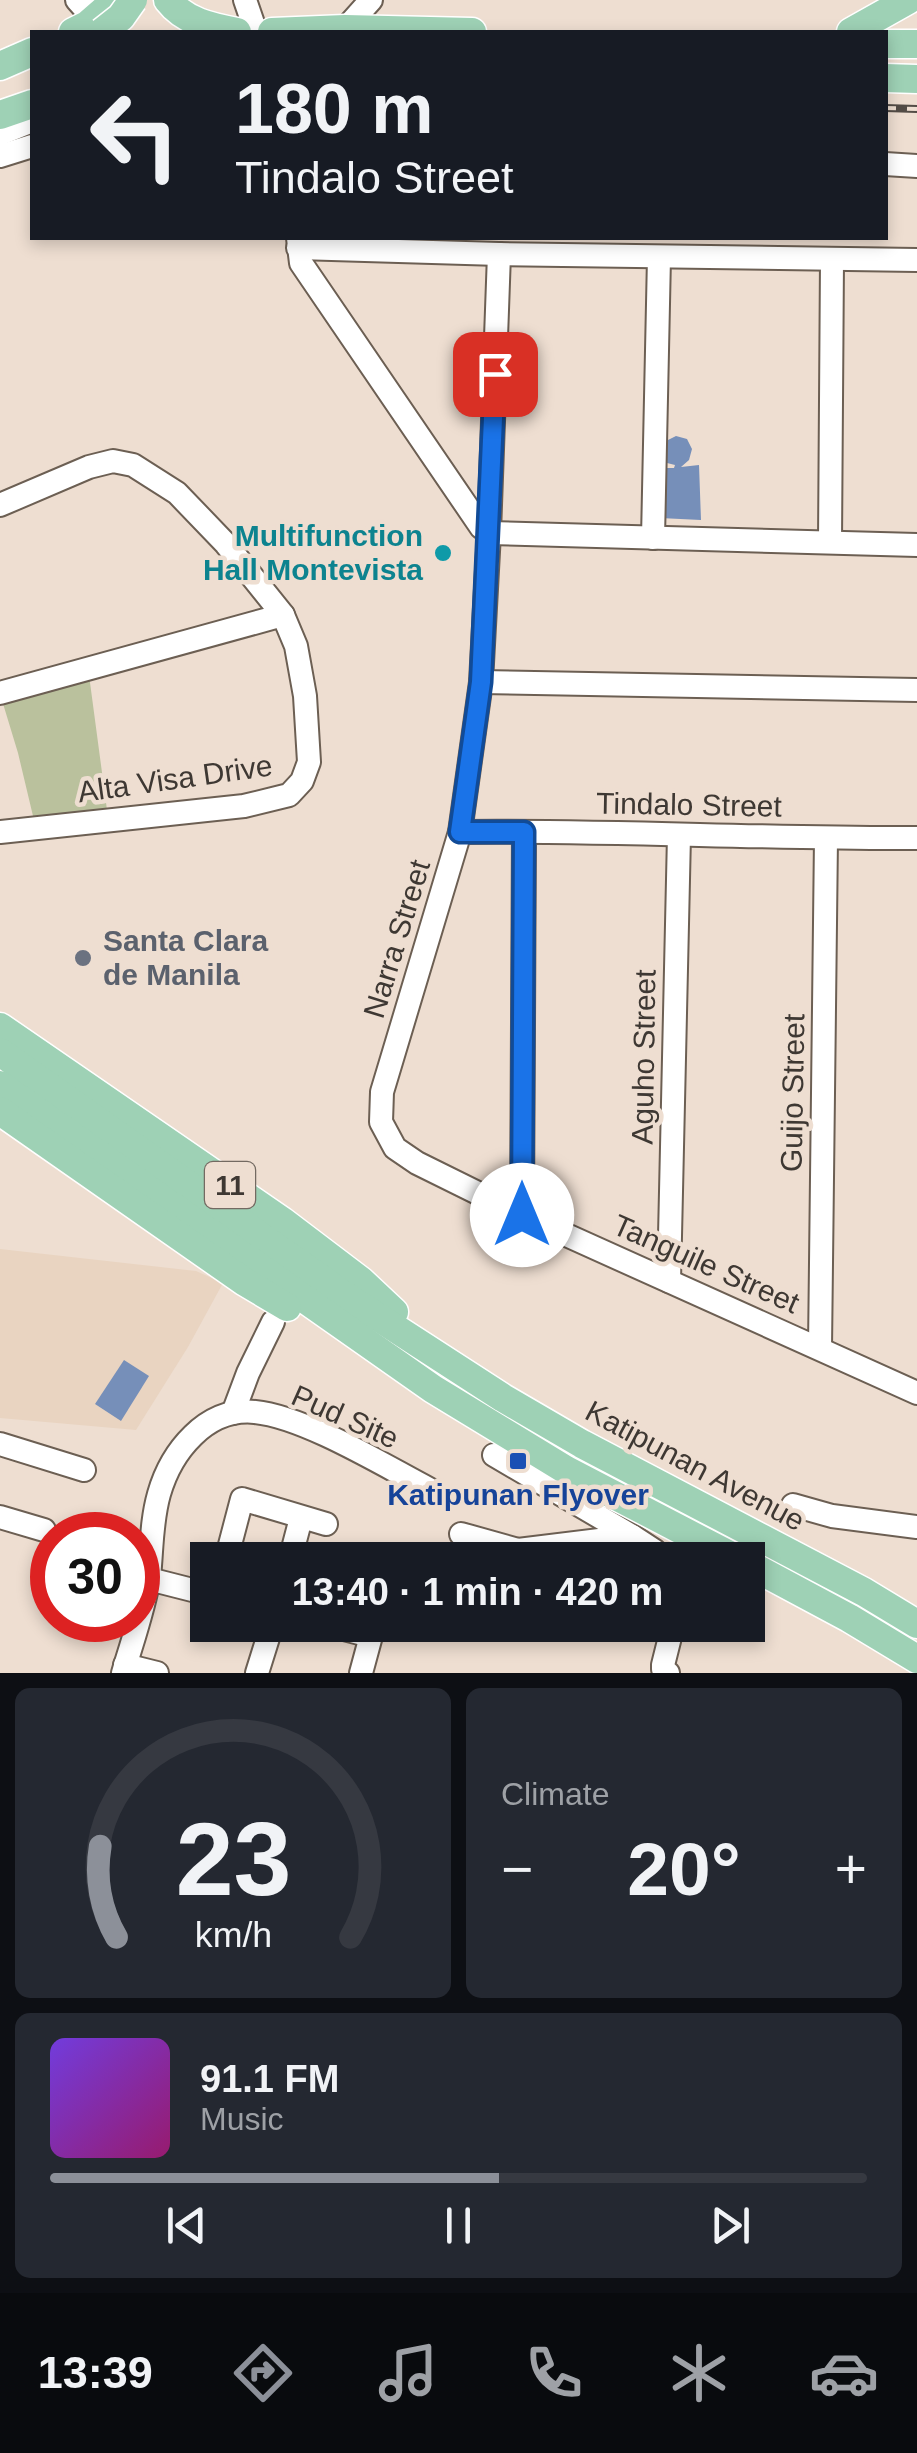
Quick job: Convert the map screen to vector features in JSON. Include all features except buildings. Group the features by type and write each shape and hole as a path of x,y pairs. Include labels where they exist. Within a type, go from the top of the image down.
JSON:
{"main road":[{"path":"86,21 116,0"},
{"path":"86,21 121,17 133,0 140,8 159,0"},
{"path":"168,0 186,17 227,30"},
{"path":"855,30 893,11 917,44"},
{"path":"321,30 387,30"},
{"path":"0,68 30,53"},
{"path":"0,68 30,61"},
{"path":"0,84 30,73"},
{"path":"888,78 917,78"},
{"path":"0,115 30,105"},
{"name":"Katipunan Avenue","path":"0,1026 362,1281 445,1361"},
{"name":"Katipunan Avenue","path":"0,1052 273,1246 503,1398 917,1624"},
{"name":"Katipunan Avenue","path":"0,1085 432,1389"},
{"name":"Katipunan Avenue","path":"0,1112 245,1282 566,1470 704,1542"},
{"name":"Katipunan Avenue","path":"765,1573 917,1658"}],"street":[{"path":"245,0 255,30"},
{"path":"345,29 371,0"},
{"path":"3,148 30,123"},
{"path":"3,148 30,146"},
{"path":"888,164 917,166"},
{"path":"917,260 500,254 298,243 301,263 480,527 489,533 917,545"},
{"name":"Narra Street","path":"417,1163 395,1148 381,1122 382,1092 460,832 481,682 500,254"},
{"path":"653,538 659,256"},
{"path":"830,542 832,260"},
{"path":"0,505 89,467 113,461 133,465 177,492 283,614 0,693"},
{"name":"Alta Visa Drive","path":"0,832 244,806 290,795 302,781 310,762 296,646 283,614"},
{"path":"481,682 917,690"},
{"name":"Tindalo Street","path":"460,832 917,838"},
{"path":"522,1215 524,832"},
{"name":"Aguho Street","path":"669,1281 679,835"},
{"name":"Guijo Street","path":"820,1348 826,838"},
{"name":"Tanguile Street","path":"417,1163 522,1215 917,1392"},
{"path":"155,1512 172,1460 206,1425 233,1413 273,1322"},
{"name":"Pud Site","path":"233,1413 255,1412 309,1428 428,1489"},
{"path":"0,1444 84,1470"},
{"path":"494,1456 641,1542"},
{"path":"231,1542 242,1499 326,1524"},
{"path":"793,1505 832,1516 917,1527"},
{"path":"0,1517 30,1526"},
{"path":"295,1542 302,1518"},
{"path":"461,1534 490,1542"},
{"path":"583,1542 632,1536"},
{"path":"160,1582 190,1590"},
{"path":"131,1642 124,1669 157,1673"},
{"path":"257,1673 267,1642"},
{"path":"362,1673 370,1642"},
{"path":"668,1642 662,1665 668,1673"}],"shaded area":[{"path":"0,1249 196,1271 223,1283 136,1430 0,1418"}],"green space":[{"path":"89,675 107,810 33,816 1,697"}],"water":[{"path":"676,436 687,439 692,449 689,460 681,467 699,465 701,520 660,518 664,468 675,465 664,458 666,441"},
{"path":"124,1360 149,1376 121,1421 95,1404"}],"railway":[{"path":"888,108 917,109"}],"place":[{"name":"Multifunction Hall Montevista","path":"443,553"},
{"name":"Santa Clara de Manila","path":"83,958"},
{"name":"Katipunan Flyover","path":"518,1461"}],"route":[{"path":"495,374 481,682 460,832 524,832 522,1215"}]}
